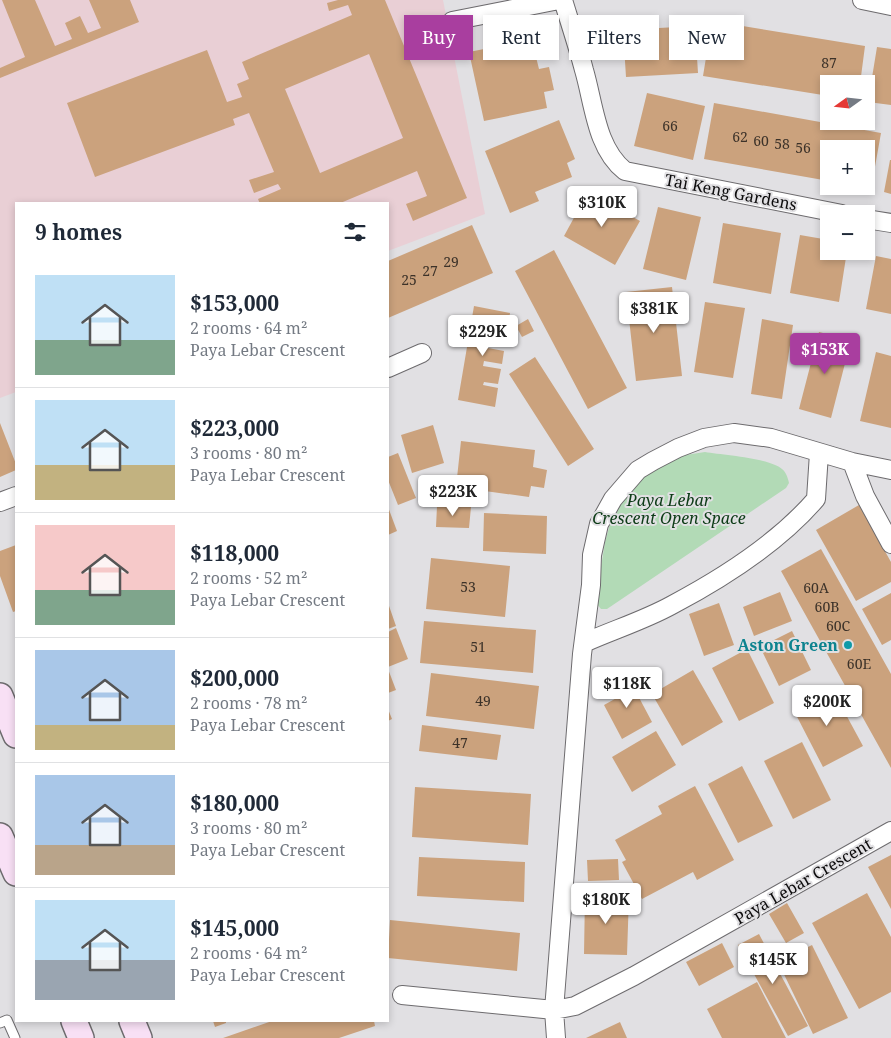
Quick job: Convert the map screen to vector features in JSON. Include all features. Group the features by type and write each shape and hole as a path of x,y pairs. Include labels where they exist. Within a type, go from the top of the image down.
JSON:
{"main road":[{"path":"0,696 15,733"},
{"path":"0,836 15,871"},
{"path":"74,1022 80,1038"},
{"path":"132,1022 139,1038"}],"street":[{"path":"473,18 561,0"},
{"name":"Tai Keng Gardens","path":"561,0 585,72 596,121 606,148 616,164 626,172 820,210"},
{"path":"862,0 891,6"},
{"path":"875,220 891,223"},
{"path":"389,368 422,353"},
{"path":"556,1038 554,1010 584,643 591,585 592,554 599,524 614,499 638,470 678,448 704,438 734,433 771,438 852,462 891,470"},
{"path":"584,643 671,606 748,559 792,524 816,499 819,453"},
{"path":"852,462 866,496 891,544"},
{"path":"0,502 15,496"},
{"name":"Paya Lebar Crescent","path":"402,995 554,1010 575,1006 634,976 891,830"}],"lane":[{"path":"4,1021 15,1038"}],"shaded area":[{"path":"0,0 443,0 446,15 404,15 404,60 455,60 485,214 389,251 389,202 15,202 15,392 0,398"}],"green space":[{"name":"Paya Lebar Crescent Open Space","path":"705,452 776,465 785,472 789,483 786,488 607,609 601,609 596,603 596,598 605,542 615,506 625,486 679,456"}],"building":[{"path":"2,0 35,0 55,46 72,39 65,23 80,16 88,33 101,28 89,0 130,0 139,22 0,78 0,68 25,57"},
{"path":"338,0 385,0 404,46 404,60 410,60 467,198 413,221 406,204 427,196 417,171 343,202 259,202 258,199 281,189 278,184 254,193 249,180 274,172 249,113 233,119 235,125 95,177 67,103 207,50 227,102 242,97 237,84 249,79 242,62 352,15 348,5 329,11 327,3","holes":["369,54 403,138 320,173 285,89"]},
{"path":"744,26 865,46 861,75 820,75 820,95 703,76 706,60 744,60"},
{"path":"669,27 669,60 697,60 698,73 626,77 625,60 659,60 659,28"},
{"path":"877,47 891,49 891,105 875,103 875,75 872,75"},
{"path":"483,49 483,60 537,60 539,69 549,67 554,90 544,92 547,108 484,121 471,60 473,60 473,51"},
{"path":"647,93 705,106 693,160 634,146"},
{"path":"714,103 820,122 820,130 864,130 881,133 875,167 875,140 820,140 820,179 704,159"},
{"path":"559,120 575,159 567,163 572,177 535,192 539,201 510,213 485,151"},
{"path":"891,160 891,194 884,192"},
{"path":"588,192 640,221 615,265 564,236"},
{"path":"658,207 701,217 686,280 643,269"},
{"path":"723,223 781,233 771,294 713,283"},
{"path":"472,225 493,273 389,318 389,261"},
{"path":"800,235 820,238 820,260 846,260 839,302 790,293"},
{"path":"554,250 627,388 588,409 515,271"},
{"path":"876,256 891,259 891,314 866,309"},
{"path":"672,287 682,376 636,381 626,292"},
{"path":"705,302 745,308 733,378 694,372"},
{"path":"474,306 510,313 508,326 490,323 489,328 507,331 505,346 489,344 488,348 504,351 502,364 484,361 483,366 501,369 498,384 484,382 483,385 498,388 495,407 458,400"},
{"path":"528,319 534,331 522,337 516,326"},
{"path":"762,319 793,325 782,399 751,394"},
{"path":"819,332 851,340 831,418 799,409"},
{"path":"876,352 891,356 891,428 860,421"},
{"path":"535,357 594,449 568,466 509,374"},
{"path":"0,423 15,461 15,470 0,477"},
{"path":"433,425 444,463 412,473 401,435"},
{"path":"461,441 535,450 533,467 547,470 544,488 531,486 529,497 456,487"},
{"path":"398,453 416,498 398,505 389,482 389,457"},
{"path":"859,505 891,562 891,582 856,601 816,530"},
{"path":"437,506 471,507 469,528 436,527"},
{"path":"389,510 397,531 389,535"},
{"path":"484,513 547,516 546,554 483,551"},
{"path":"15,545 15,611 13,612 0,576 0,551"},
{"path":"821,549 891,674 891,768 781,571"},
{"path":"431,558 510,566 505,617 426,609"},
{"path":"780,592 792,621 754,636 743,607"},
{"path":"891,593 891,640 882,645 862,609"},
{"path":"719,603 734,645 704,656 689,614"},
{"path":"389,606 396,626 389,629"},
{"path":"424,621 536,630 533,673 420,663"},
{"path":"396,628 408,659 389,667 389,632"},
{"path":"792,631 811,670 779,686 760,647"},
{"path":"747,649 774,703 739,721 712,668"},
{"path":"693,670 723,722 682,746 652,694"},
{"path":"389,672 396,690 389,693"},
{"path":"431,673 539,686 534,729 426,716"},
{"path":"626,673 652,722 622,739 604,705 622,695 614,679"},
{"path":"831,687 863,746 823,767 792,707"},
{"path":"422,725 501,735 497,760 419,751"},
{"path":"656,731 676,765 632,792 612,757"},
{"path":"802,742 831,800 793,819 764,761"},
{"path":"742,766 773,826 738,843 708,784"},
{"path":"695,786 734,860 697,880 693,872 642,899 622,862 626,860 615,840 662,814 658,806"},
{"path":"415,787 531,794 528,845 412,837"},
{"path":"891,855 891,909 868,867"},
{"path":"419,857 525,862 524,902 417,896"},
{"path":"618,859 619,880 588,881 587,860"},
{"path":"867,893 891,937 891,992 859,1009 812,923"},
{"path":"585,895 629,896 627,955 584,954"},
{"path":"787,903 804,933 786,943 769,914"},
{"path":"390,920 520,933 517,971 389,958"},
{"path":"759,934 808,1026 788,1036 738,945"},
{"path":"722,943 734,967 699,986 686,962"},
{"path":"812,945 848,1018 813,1034 778,962"},
{"path":"757,982 786,1038 722,1038 707,1009"},
{"path":"213,1022 226,1022 226,1023 215,1027"},
{"path":"269,1022 374,1022 375,1026 339,1038 223,1038"},
{"path":"620,1022 627,1038 586,1038"}],"place":[{"name":"Aston Green","path":"848,645"}]}
